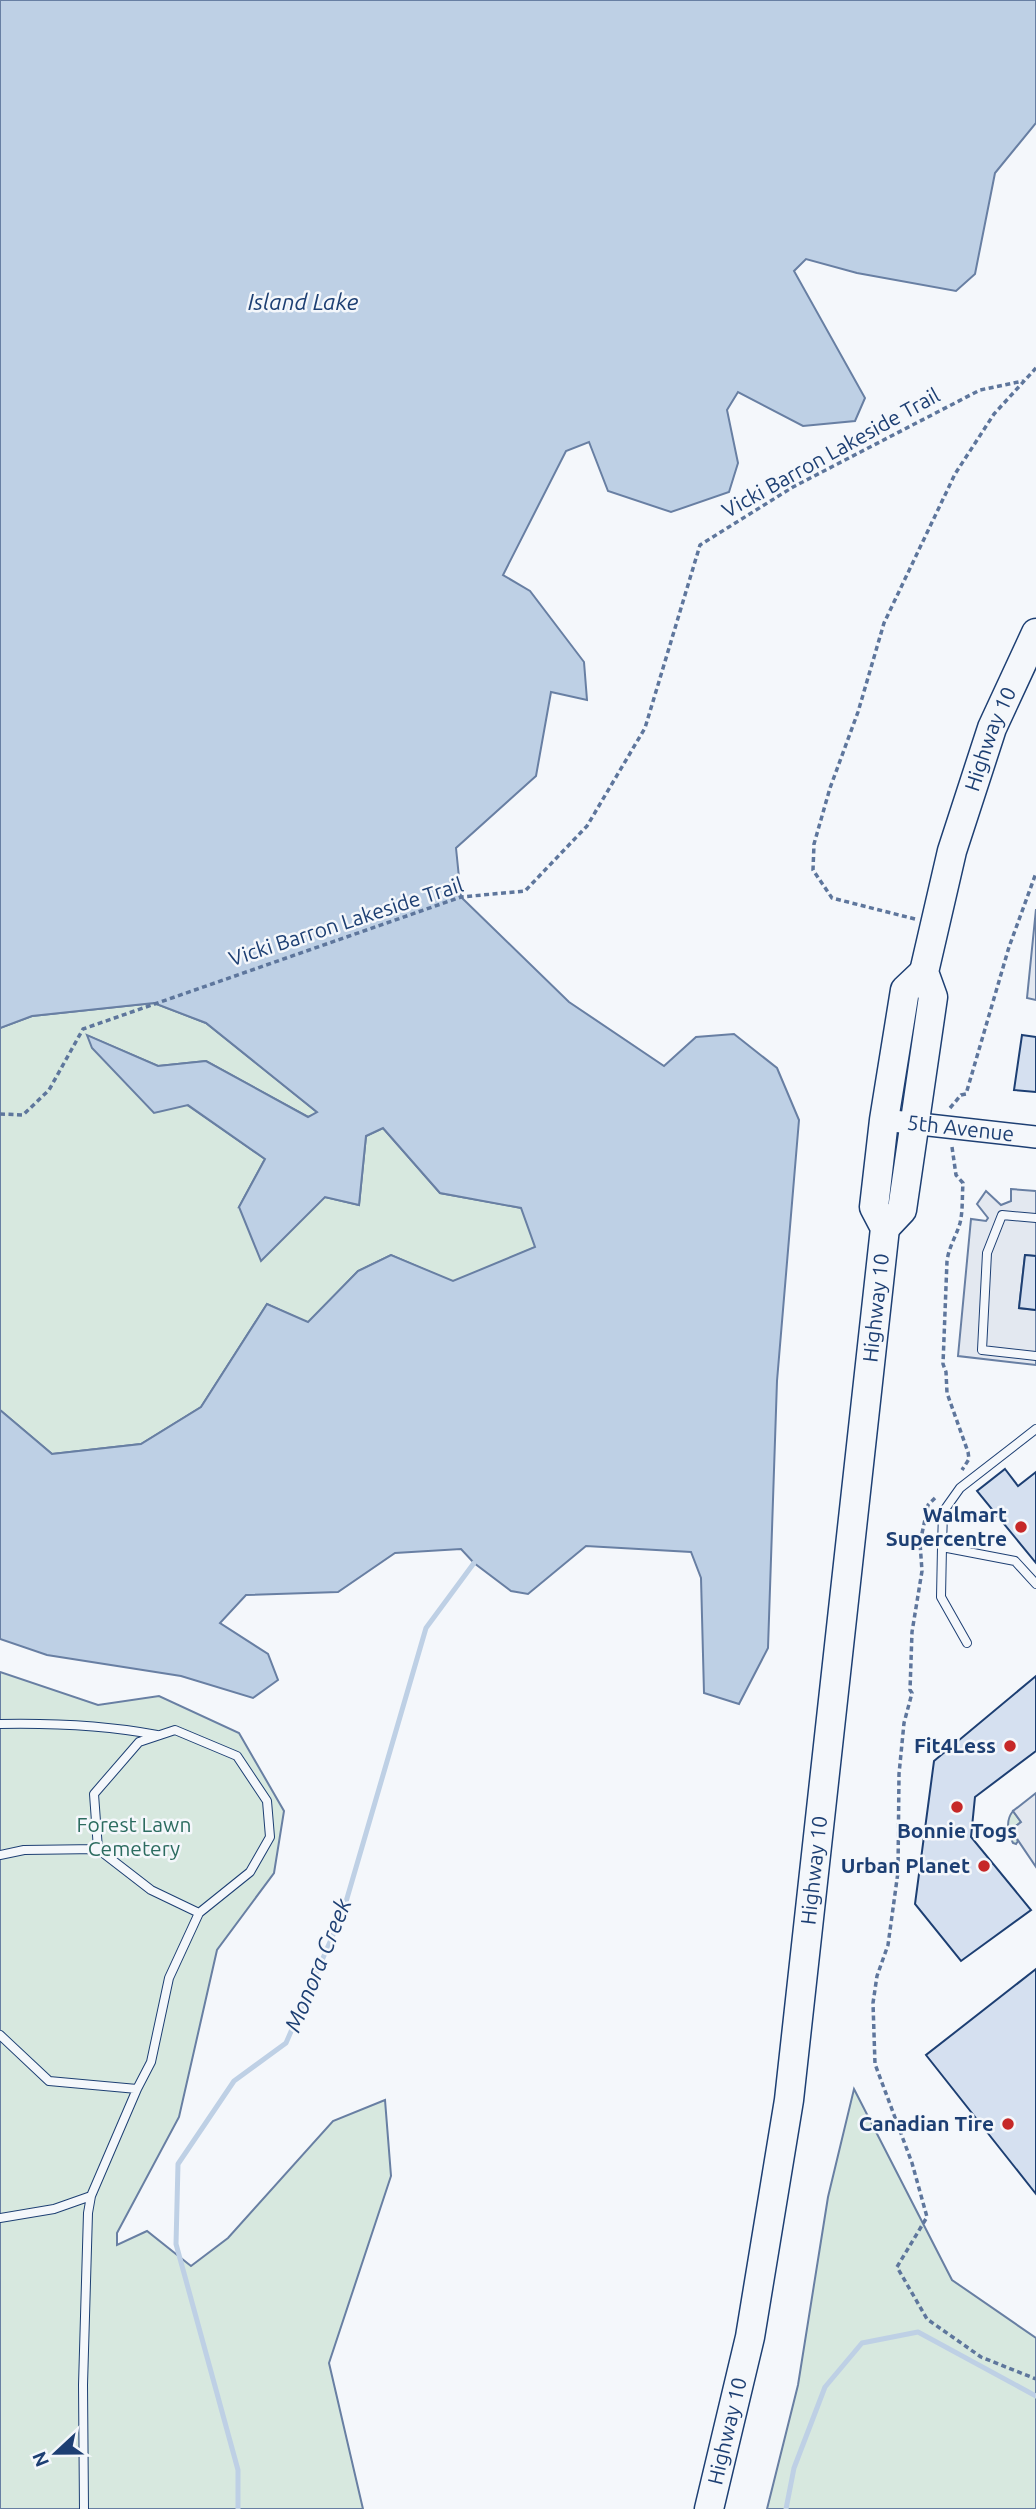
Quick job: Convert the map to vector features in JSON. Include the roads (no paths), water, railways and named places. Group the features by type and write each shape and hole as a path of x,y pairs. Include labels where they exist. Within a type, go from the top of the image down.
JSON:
{"highway":[{"name":"Highway 10","path":"885,1228 902,1210 933,997 924,972 952,851 992,728 1036,633"},
{"name":"Highway 10","path":"709,2509 750,2337 789,2099 885,1228 874,1207 884,1120 905,990 924,972"}],"street":[{"name":"5th Avenue","path":"884,1120 1036,1137"}],"lane":[{"path":"1036,1218 1002,1215 987,1253 982,1350 1036,1356"},
{"path":"967,1643 941,1597 943,1513 960,1488 1036,1429"},
{"path":"942,1547 1015,1561 1036,1584"},
{"path":"0,1724 65,1723 118,1727 159,1735"},
{"path":"85,2509 83,2385 88,2213 91,2196 151,2062 169,1978 200,1913 250,1872 270,1837 267,1801 237,1756 175,1730 139,1742 94,1794 97,1849"},
{"path":"0,1855 24,1850 97,1849 151,1890 200,1913"},
{"path":"0,2035 49,2081 137,2089"},
{"path":"0,2218 54,2209 91,2196"}],"water":[{"name":"Island Lake","path":"0,0 1036,0 1036,123 995,173 975,274 956,291 857,273 806,259 794,271 865,398 855,421 803,426 738,392 727,410 738,463 729,492 671,512 608,491 589,442 566,451 503,575 530,591 584,662 587,700 551,692 536,776 456,848 461,897 569,1002 664,1066 696,1037 734,1034 777,1068 799,1120 777,1381 768,1648 739,1704 704,1693 701,1578 691,1552 586,1546 528,1594 511,1591 474,1563 461,1549 395,1553 338,1592 246,1595 220,1623 268,1654 278,1680 253,1698 181,1676 47,1655 0,1639 0,1410 52,1454 141,1444 201,1407 267,1304 308,1322 358,1271 391,1255 453,1281 535,1247 521,1208 440,1193 383,1128 366,1136 359,1205 325,1197 261,1261 239,1207 265,1159 188,1105 154,1113 92,1048 87,1035 158,1066 206,1061 308,1117 317,1112 206,1023 154,1003 32,1016 0,1028"}],"waterway":[{"name":"Monora Creek","path":"238,2509 238,2470 176,2244 178,2164 234,2081 286,2043 343,1912 426,1628 474,1563"},
{"path":"786,2509 794,2468 825,2387 862,2343 918,2332 1036,2396"}],"place":[{"name":"Walmart Supercentre","path":"1021,1527"},
{"name":"Fit4Less","path":"1010,1746"},
{"name":"Bonnie Togs","path":"957,1807"},
{"name":"Urban Planet","path":"984,1866"},
{"name":"Canadian Tire","path":"1008,2124"}],"park label":[{"name":"Forest Lawn Cemetery","path":"134,1837"}]}
